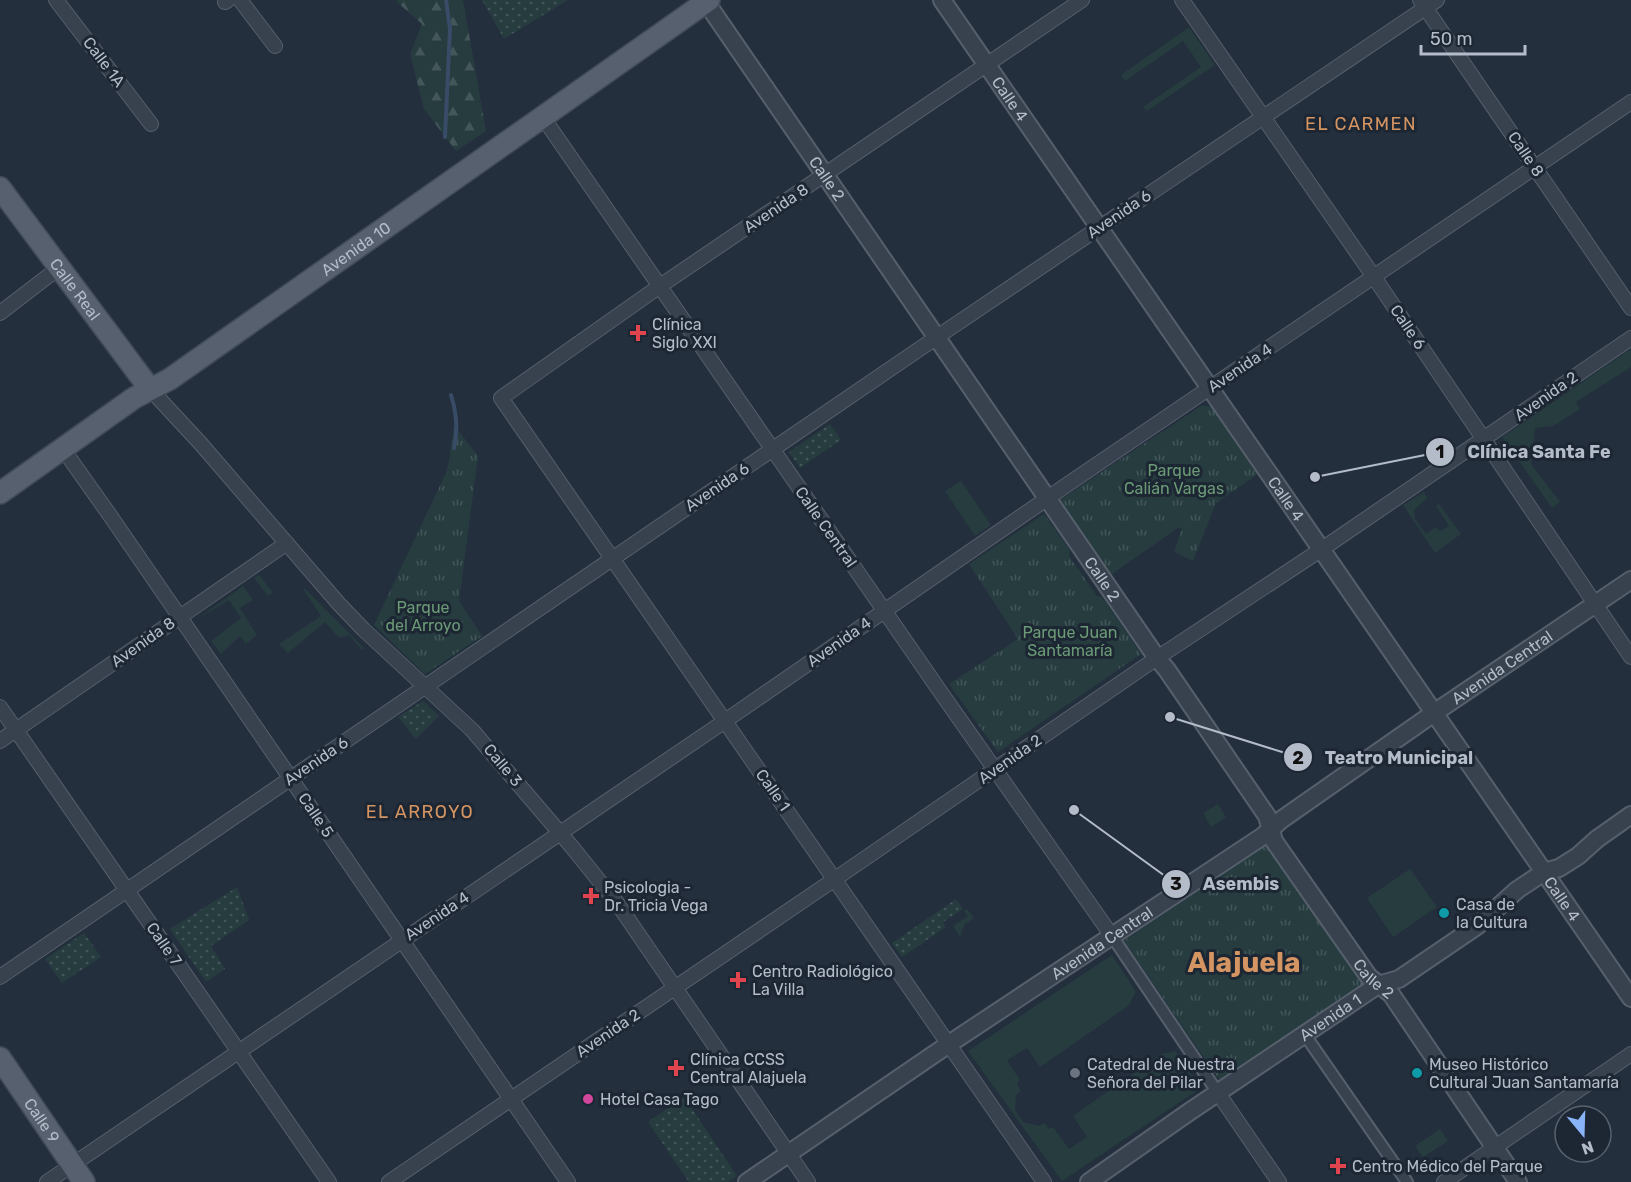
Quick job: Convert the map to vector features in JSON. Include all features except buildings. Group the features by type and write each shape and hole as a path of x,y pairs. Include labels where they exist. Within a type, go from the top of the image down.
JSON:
{"main road":[{"name":"Avenida 10","path":"0,493 134,398 178,373 707,1"},
{"name":"Calle Real","path":"0,188 150,389"},
{"name":"Calle 9","path":"0,1058 78,1173"}],"street":[{"name":"Calle 1A","path":"56,0 151,124"},
{"path":"240,0 275,46"},
{"name":"Calle 4","path":"942,0 1631,998"},
{"name":"Avenida 8","path":"501,398 660,286 1082,0"},
{"name":"Calle 6","path":"1182,0 1374,277 1631,657"},
{"name":"Calle 2","path":"707,1 1267,816 1274,841 1369,977 1391,994 1518,1182"},
{"name":"Avenida 6","path":"0,977 1428,3"},
{"name":"Calle 8","path":"1428,3 1535,168 1631,308"},
{"name":"Avenida 4","path":"47,1182 78,1173 239,1052 1631,102"},
{"name":"Calle Central","path":"542,116 1112,936"},
{"path":"0,313 60,267"},
{"name":"Avenida 2","path":"389,1182 1631,338"},
{"name":"Calle 3","path":"150,389 201,444 355,622 472,730 559,832 617,903 807,1182"},
{"name":"Calle 1","path":"501,398 1044,1182"},
{"name":"Calle 5","path":"63,449 110,514 568,1182"},
{"name":"Avenida 8","path":"0,741 286,543"},
{"name":"Avenida Central","path":"747,1182 1263,836 1281,820 1434,713 1631,580"},
{"name":"Calle 7","path":"0,706 329,1182"},
{"name":"Avenida 1","path":"1089,1182 1378,985 1399,979 1477,926 1516,890 1544,872 1559,868 1578,856 1597,839 1631,815"},
{"path":"1112,936 1279,1182"},
{"path":"1305,1035 1407,1182"},
{"path":"1443,1182 1631,1054"}],"green space":[{"path":"398,0 463,0 486,131 456,151 424,109 410,54 422,24 397,2"},
{"path":"482,0 568,0 504,39"},
{"path":"1189,27 1215,65 1147,111 1143,107 1201,67 1183,41 1125,81 1121,75"},
{"path":"1631,349 1631,367 1576,402 1580,409 1553,426 1535,428 1531,464 1560,502 1552,508 1502,437"},
{"name":"Parque Calián Vargas","path":"1201,406 1212,406 1259,473 1216,503 1193,561 1174,552 1182,529 1179,527 1109,576 1060,505 1061,499"},
{"path":"830,424 841,440 800,468 789,452"},
{"name":"Parque del Arroyo","path":"454,425 478,456 459,601 482,636 425,674 374,625 446,473"},
{"path":"961,481 991,525 975,536 945,491"},
{"path":"1424,492 1427,498 1414,510 1415,519 1426,534 1436,527 1440,531 1449,526 1436,506 1439,504 1461,534 1435,553 1403,505"},
{"name":"Parque Juan Santamaría","path":"1044,514 1070,550 1069,556 1097,596 1102,597 1141,654 998,752 949,684 1018,639 969,564"},
{"path":"259,575 273,593 268,596 254,578"},
{"path":"243,586 253,600 240,608 257,635 246,644 240,636 221,654 211,641 241,618 229,600 196,620"},
{"path":"304,588 364,648 362,650 349,635 339,638 325,622 288,653 279,644 321,616"},
{"path":"423,701 439,716 416,739 398,717"},
{"path":"1218,804 1226,817 1211,827 1203,813"},
{"path":"1269,843 1365,983 1220,1081 1124,941"},
{"path":"1410,869 1437,907 1393,937 1367,898"},
{"path":"237,887 249,920 211,946 225,969 206,982 170,929"},
{"path":"956,899 963,909 943,922 946,927 902,957 892,943"},
{"path":"967,909 974,918 965,924 960,937 953,926 968,916 964,911"},
{"path":"84,933 101,957 62,983 45,959"},
{"path":"1112,955 1136,992 1128,1006 1040,1067 1027,1048 1007,1060 1020,1080 1017,1084 1021,1091 1016,1095 1015,1110 1023,1122 1039,1126 1045,1123 1049,1129 1053,1127 1069,1149 1087,1137 1073,1116 1161,1054 1175,1051 1201,1088 1062,1181 968,1051"},
{"path":"684,1097 737,1176 728,1182 689,1182 648,1122"},
{"path":"1440,1129 1448,1141 1423,1157 1415,1146"}],"water":[{"path":"1248,954 1255,957 1258,964 1255,971 1248,974 1241,971 1238,964 1241,957"}],"waterway":[{"path":"445,137 450,29 446,0"},
{"path":"451,395 456,421 454,448"}],"place":[{"name":"Clínica Siglo XXI","path":"638,333"},
{"name":"Clínica Santa Fe","path":"1315,477"},
{"name":"Teatro Municipal","path":"1170,717"},
{"name":"Asembis","path":"1074,810"},
{"name":"Psicologia - Dr. Tricia Vega","path":"591,896"},
{"name":"Casa de la Cultura","path":"1444,913"},
{"name":"Centro Radiológico La Villa","path":"738,980"},
{"name":"Clínica CCSS Central Alajuela","path":"676,1068"},
{"name":"Catedral de Nuestra Señora del Pilar","path":"1075,1073"},
{"name":"Museo Histórico Cultural Juan Santamaría","path":"1417,1073"},
{"name":"Hotel Casa Tago","path":"588,1099"},
{"name":"Centro Médico del Parque","path":"1338,1166"}],"district":[{"name":"EL CARMEN","path":"1361,124"},
{"name":"EL ARROYO","path":"420,812"},
{"name":"Alajuela","path":"1244,962"}]}
